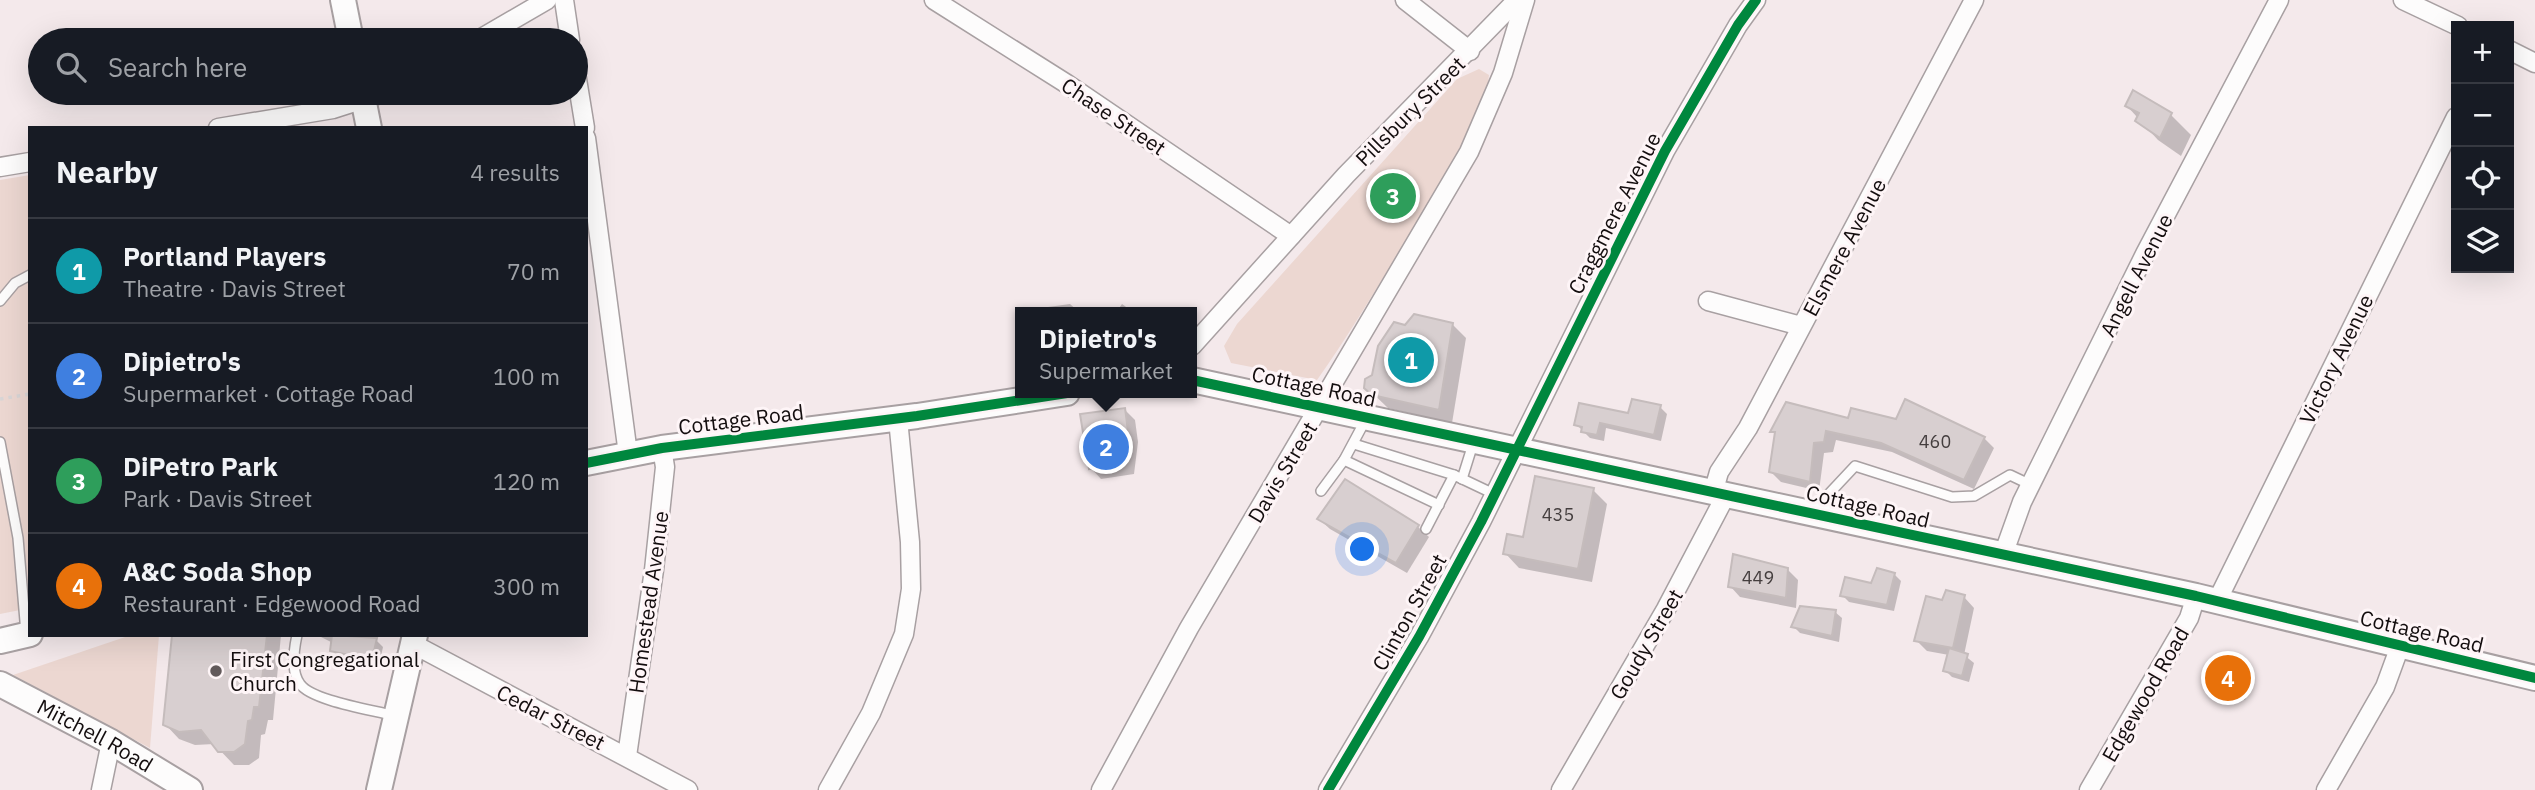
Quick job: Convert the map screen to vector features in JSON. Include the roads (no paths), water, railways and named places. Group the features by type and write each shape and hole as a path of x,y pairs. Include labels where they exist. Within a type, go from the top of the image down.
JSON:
{"street":[{"path":"343,0 349,28"},
{"path":"499,28 547,0"},
{"path":"564,0 568,28"},
{"name":"Chase Street","path":"934,0 1067,84 1291,236"},
{"path":"1405,0 1470,51"},
{"name":"Pillsbury Street","path":"1197,340 1346,175 1517,0"},
{"name":"Davis Street","path":"1101,790 1189,628 1469,152 1503,73 1525,0"},
{"name":"Craggmere Avenue","path":"1516,449 1659,163 1738,25 1756,0"},
{"name":"Elsmere Avenue","path":"1719,494 1719,472 1748,428 1974,0"},
{"name":"Angell Avenue","path":"2003,555 2031,485 2146,254 2279,0"},
{"path":"2403,0 2451,23"},
{"path":"2514,52 2535,63"},
{"path":"227,126 327,105"},
{"path":"369,105 369,126"},
{"path":"581,105 585,126"},
{"name":"Victory Avenue","path":"2206,599 2451,127"},
{"path":"588,153 628,454"},
{"path":"0,167 28,162"},
{"path":"1708,301 1801,326"},
{"name":"Cottage Road","path":"1197,381 2206,599 2535,678"},
{"name":"Cottage Road","path":"588,463 662,449 898,419 1034,398"},
{"path":"828,790 871,713 904,634 911,589 910,542 898,419"},
{"name":"Homestead Avenue","path":"627,756 657,544 665,467 662,449"},
{"name":"Clinton Street","path":"1328,790 1419,637 1516,449"},
{"name":"Goudy Street","path":"1562,790 1666,610 1719,494"},
{"name":"Edgewood Road","path":"2089,790 2189,618 2206,599"},
{"path":"0,641 28,634"},
{"path":"379,790 414,640"},
{"name":"Cedar Street","path":"414,640 688,790"},
{"path":"2326,790 2385,687 2400,646"},
{"name":"Mitchell Road","path":"0,684 111,742 190,790"},
{"path":"102,790 111,742"}],"lane":[{"path":"0,301 15,283 28,276"},
{"path":"1321,491 1354,444 1367,417"},
{"path":"1426,529 1458,477 1475,440"},
{"path":"0,442 18,538 28,634"},
{"path":"1354,444 1458,477 1494,494"},
{"path":"1344,460 1439,505"},
{"path":"1819,515 1825,498 1855,466 1952,497 1974,496 2010,475 2031,485"},
{"path":"297,637 295,665 299,684 304,688 327,698 397,716"}],"place":[{"name":"DiPetro Park","path":"1393,196"},
{"name":"Portland Players","path":"1411,360"},
{"name":"Dipietro's","path":"1106,447"},
{"name":"First Congregational Church","path":"216,671"},
{"name":"A&C Soda Shop","path":"2228,678"}]}
